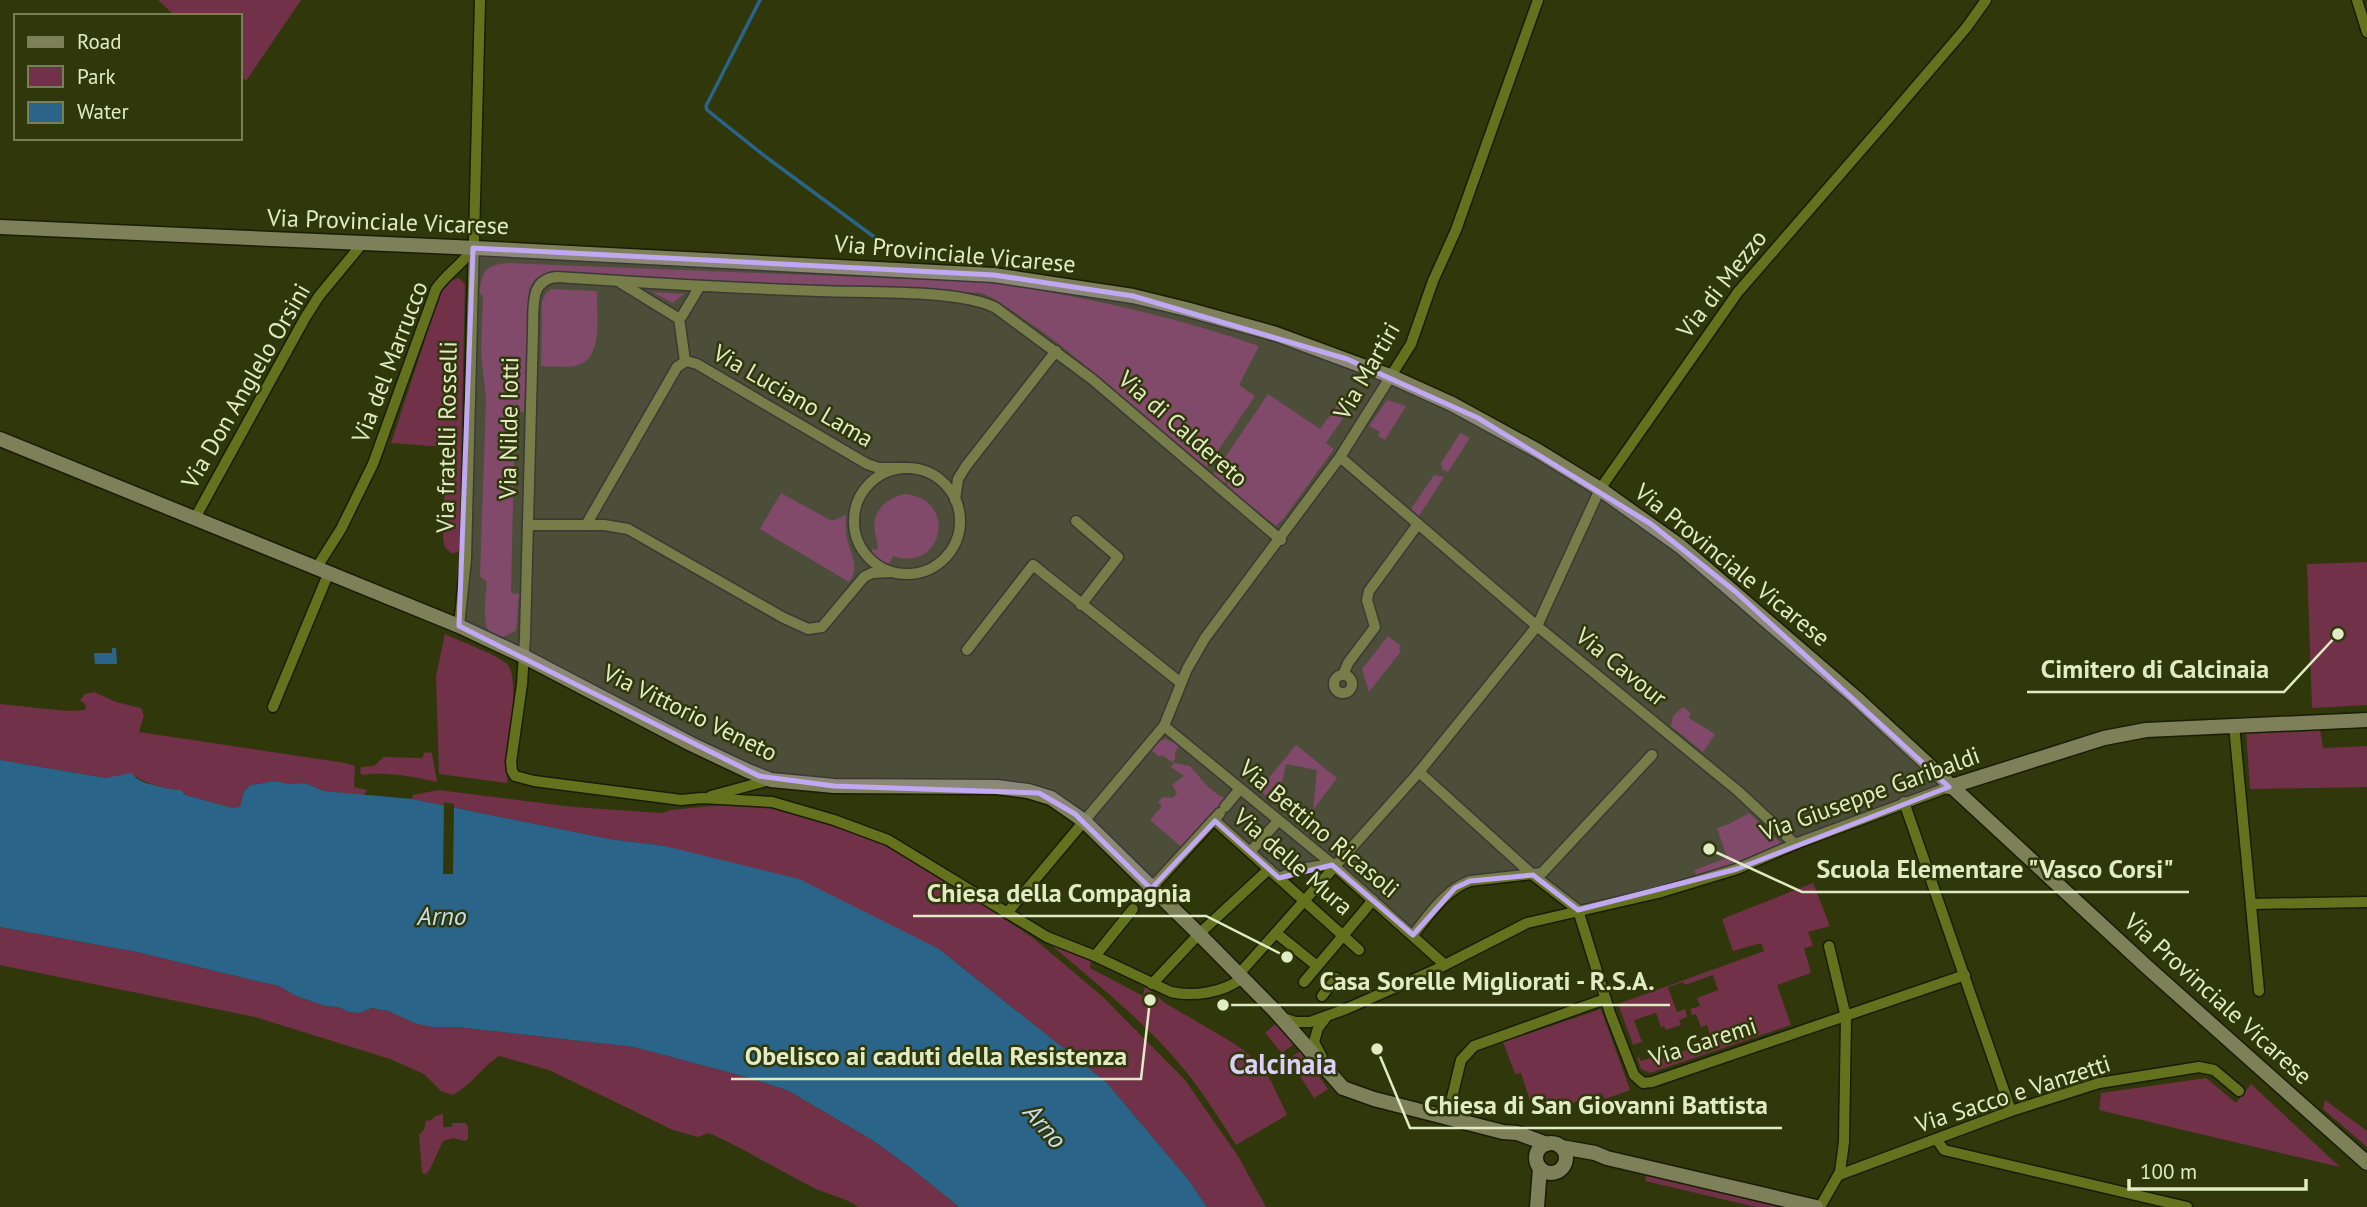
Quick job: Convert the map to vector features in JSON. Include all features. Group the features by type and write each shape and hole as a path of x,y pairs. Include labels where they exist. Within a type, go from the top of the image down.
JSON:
{"main road":[{"name":"Via Provinciale Vicarese","path":"0,227 994,275 1133,296 1237,322 1391,376 1478,418 1601,489 1670,538 1736,592 1854,697 1949,787 2367,1163"},
{"path":"0,439 459,626 523,656"},
{"name":"Via Vittorio Veneto","path":"523,656 691,744 771,780 834,786 1013,789 1040,793 1051,798 1084,821 1148,892 1199,934 1281,1017 1348,1091 1607,1158"},
{"name":"Via Giuseppe Garibaldi","path":"1949,787 2123,734 2146,730 2367,720"},
{"path":"1503,1132 1524,1143 1548,1172 1578,1157 1607,1158 1818,1207"},
{"path":"1554,1146 1566,1156 1537,1207 1540,1149 1554,1146"}],"street":[{"path":"473,248 480,0"},
{"name":"Via Martiri","path":"1007,913 1164,726 1181,683 1205,638 1281,540 1340,457 1414,337 1433,281 1456,230 1538,0"},
{"name":"Via di Mezzo","path":"1240,976 1419,772 1537,626 1601,489 1738,292 1966,28 1986,0"},
{"path":"2357,0 2367,32"},
{"name":"Via Don Anglelo Orsini","path":"195,518 305,318 319,296 362,244"},
{"name":"Via del Marrucco","path":"323,570 373,464 436,289 465,260 473,248"},
{"name":"Via fratelli Rosselli","path":"459,626 466,559 473,248"},
{"name":"Via Nilde Iotti","path":"702,799 663,798 534,781 515,776 512,771 522,684 532,344 536,289 541,282 550,277 913,294 979,300 996,308 1056,351"},
{"name":"Via Nilde Iotti","path":"619,281 679,318"},
{"path":"685,361 679,318 700,286"},
{"path":"528,525 618,526 628,529 782,617 808,629 822,627 864,577 872,573 920,572 933,567 946,557 959,533 956,487 966,466 1056,351"},
{"name":"Via di Caldereto","path":"1056,351 1281,540"},
{"name":"Via Luciano Lama","path":"586,525 677,367 685,361 693,362 867,464 879,468 905,468"},
{"name":"Via Cavour","path":"1340,457 1537,626 1728,783 1795,845"},
{"path":"891,572 874,563 860,547 855,532 854,515 861,495 872,481 886,473 905,468 949,474 966,466"},
{"path":"919,470 942,482 956,502"},
{"path":"1076,521 1118,557 1081,605"},
{"path":"1343,676 1348,663 1375,627 1367,600 1369,591 1418,524"},
{"path":"967,650 1033,565 1181,683"},
{"path":"273,707 323,570"},
{"path":"2234,725 2259,991"},
{"name":"Via Bettino Ricasoli","path":"1164,726 1334,866 1445,965"},
{"path":"1413,934 1448,894 1461,884 1542,873 1652,755"},
{"path":"1419,772 1533,875 1578,910"},
{"path":"702,799 771,780"},
{"name":"Via Giuseppe Garibaldi","path":"1281,1017 1303,1023 1445,965 1527,923 1658,893 1737,869 1949,787"},
{"path":"1148,892 1220,814 1239,789"},
{"path":"702,799 772,803 869,832 938,869 1047,937 1171,992 1194,994 1224,988 1240,976"},
{"path":"1904,803 2011,1111"},
{"name":"Via delle Mura","path":"1220,814 1250,852 1359,950"},
{"path":"1250,852 1278,821"},
{"path":"1279,878 1299,869 1334,866"},
{"path":"1152,984 1199,934 1269,869"},
{"path":"1304,982 1373,900"},
{"path":"2251,904 2367,902"},
{"path":"1095,956 1133,909"},
{"name":"Via Garemi","path":"1578,910 1605,999 1634,1075 1643,1083 1653,1082 1846,1017"},
{"path":"1276,933 1317,967"},
{"path":"1818,1207 1839,1175 1844,1142 1846,1017 1829,946"},
{"path":"1846,1017 1965,975"},
{"path":"1322,996 1336,978"},
{"path":"1447,1118 1461,1060 1474,1046 1605,999"},
{"path":"1329,1014 1321,1023 1314,1042 1332,1076"},
{"name":"Via Sacco e Vanzetti","path":"1839,1175 2011,1111 2099,1083 2199,1067 2214,1070 2239,1091"},
{"path":"1937,1140 1944,1150 2187,1207"}],"highlighted area":[{"path":"473,248 994,275 1133,296 1347,359 1478,418 1651,524 1736,592 1949,787 1737,869 1578,910 1533,875 1470,881 1455,888 1413,935 1332,865 1279,878 1215,821 1151,889 1075,814 1039,793 834,786 759,776 459,626"}],"green space":[{"path":"158,0 301,0 246,81 242,77 242,14 173,14"},
{"path":"508,263 985,282 1055,293 1124,307 1259,346 1239,385 1255,396 1207,467 1058,344 1010,309 982,293 546,273 535,279 529,289 524,412 515,412 511,593 519,594 516,630 503,637 495,637 486,624 487,582 480,576 486,399 481,352 483,296 479,293 486,270 494,265"},
{"path":"459,278 465,284 459,551 452,554 445,547 443,540 446,447 391,443 441,291 447,282"},
{"path":"551,289 597,291 596,342 588,359 577,366 541,366 542,302"},
{"path":"652,292 684,294 673,303"},
{"path":"1268,394 1320,429 1339,403 1355,414 1352,417 1347,414 1344,417 1326,443 1334,449 1276,526 1226,486 1235,471 1224,484 1213,475"},
{"path":"1387,400 1406,406 1385,440 1378,436 1380,432 1369,426"},
{"path":"1460,433 1470,438 1448,472 1443,470 1441,463"},
{"path":"1434,475 1444,477 1419,516 1411,509"},
{"path":"781,493 832,521 846,515 846,535 854,560 854,571 849,582 760,529"},
{"path":"905,494 922,499 933,508 938,520 938,533 933,545 924,554 910,558 893,556 890,563 881,564 872,557 872,549 877,550 875,518 886,503"},
{"path":"2367,562 2367,705 2312,708 2307,564"},
{"path":"445,634 508,665 513,686 513,703 507,783 439,774 436,676"},
{"path":"1388,636 1401,646 1401,651 1369,692 1362,669"},
{"path":"94,692 116,702 141,708 144,715 139,732 345,763 355,766 354,787 367,790 364,795 324,791 305,783 275,781 251,785 244,791 240,808 233,808 185,795 181,790 145,782 137,777 106,778 0,760 0,704 67,711 85,710 86,705 80,700 85,694"},
{"path":"1683,707 1691,713 1689,718 1715,734 1703,752 1671,726 1673,716"},
{"path":"2320,729 2323,748 2367,746 2367,787 2250,789 2246,731"},
{"path":"1165,739 1180,745 1172,762 1151,750 1157,742"},
{"path":"1296,745 1337,778 1313,810 1317,770 1286,764 1277,805 1259,790"},
{"path":"425,752 432,753 437,782 400,775 360,773 361,767 374,766 384,757 422,758"},
{"path":"1174,763 1190,766 1211,790 1228,799 1209,815 1209,821 1185,850 1150,820 1162,806 1158,803 1162,797 1173,798 1177,793 1172,785 1184,776 1171,767"},
{"path":"438,790 573,807 662,813 731,804 775,808 835,825 886,846 966,893 1033,938 1102,996 1185,1080 1238,1156 1266,1207 1207,1207 1187,1178 1106,1082 939,949 665,846 609,839 412,799 413,795"},
{"path":"1749,813 1781,843 1697,876 1694,870 1727,858 1717,828"},
{"path":"1813,883 1830,926 1808,932 1813,946 1804,948 1811,973 1777,985 1791,1025 1650,1073 1641,1069 1637,1058 1639,1057 1641,1061 1656,1056 1658,1060 1712,1041 1707,1025 1701,1027 1696,1014 1692,1015 1690,1009 1700,1006 1697,998 1718,990 1713,975 1685,985 1683,982 1668,987 1677,1012 1685,1009 1687,1017 1679,1020 1681,1025 1666,1030 1664,1026 1661,1027 1656,1013 1634,1020 1642,1042 1633,1045 1618,1004 1764,951 1761,943 1733,951 1722,919"},
{"path":"0,927 137,952 279,986 296,996 349,1012 360,1013 372,1008 433,1027 458,1027 634,1047 750,1078 789,1091 872,1140 959,1207 858,1207 812,1187 709,1133 698,1137 673,1130 549,1070 499,1056 452,1095 441,1091 424,1074 390,1059 255,1017 0,965"},
{"path":"1050,944 1091,961 1090,968 1143,996 1145,986 1165,1003 1235,1044 1258,1062 1271,1081 1287,1115 1236,1145 1197,1086 1170,1053 1127,1010"},
{"path":"1601,1009 1630,1090 1605,1099 1601,1093 1539,1115 1533,1110 1521,1073 1515,1074 1503,1042"},
{"path":"1275,1024 1294,1044 1282,1053 1265,1033"},
{"path":"1300,1051 1328,1089 1314,1098 1289,1059"},
{"path":"2206,1078 2236,1103 2251,1084 2340,1167 2099,1110 2101,1093"},
{"path":"2325,1100 2367,1131 2367,1147 2323,1109"},
{"path":"443,1114 443,1127 452,1127 452,1123 466,1123 468,1139 465,1141 453,1138 443,1141 430,1169 426,1174 422,1173 419,1135 424,1130 426,1120 430,1121"},
{"path":"1647,1173 1788,1207 1756,1207 1645,1181"}],"water":[{"path":"112,648 116,648 117,664 95,664 94,653 112,653"},
{"name":"Arno","path":"0,760 106,778 131,773 144,782 181,790 185,795 233,808 240,807 244,791 251,785 275,781 305,783 324,791 412,799 609,839 665,846 799,879 939,949 1106,1082 1187,1178 1207,1207 959,1207 872,1140 789,1091 750,1078 634,1047 458,1027 433,1027 372,1008 360,1013 349,1012 296,996 279,986 137,952 0,927"}],"pier":[{"path":"444,802 454,804 453,874 443,874"}],"waterway":[{"path":"760,0 706,106 707,110 881,242"}],"place":[{"name":"Cimitero di Calcinaia","path":"2338,634"},
{"name":"Scuola Elementare \"Vasco Corsi\"","path":"1709,849"},
{"name":"Chiesa della Compagnia","path":"1287,957"},
{"name":"Obelisco ai caduti della Resistenza","path":"1150,1000"},
{"name":"Casa Sorelle Migliorati - R.S.A.","path":"1223,1005"},
{"name":"Chiesa di San Giovanni Battista","path":"1377,1049"}],"district":[{"name":"Calcinaia","path":"1283,1064"}]}
